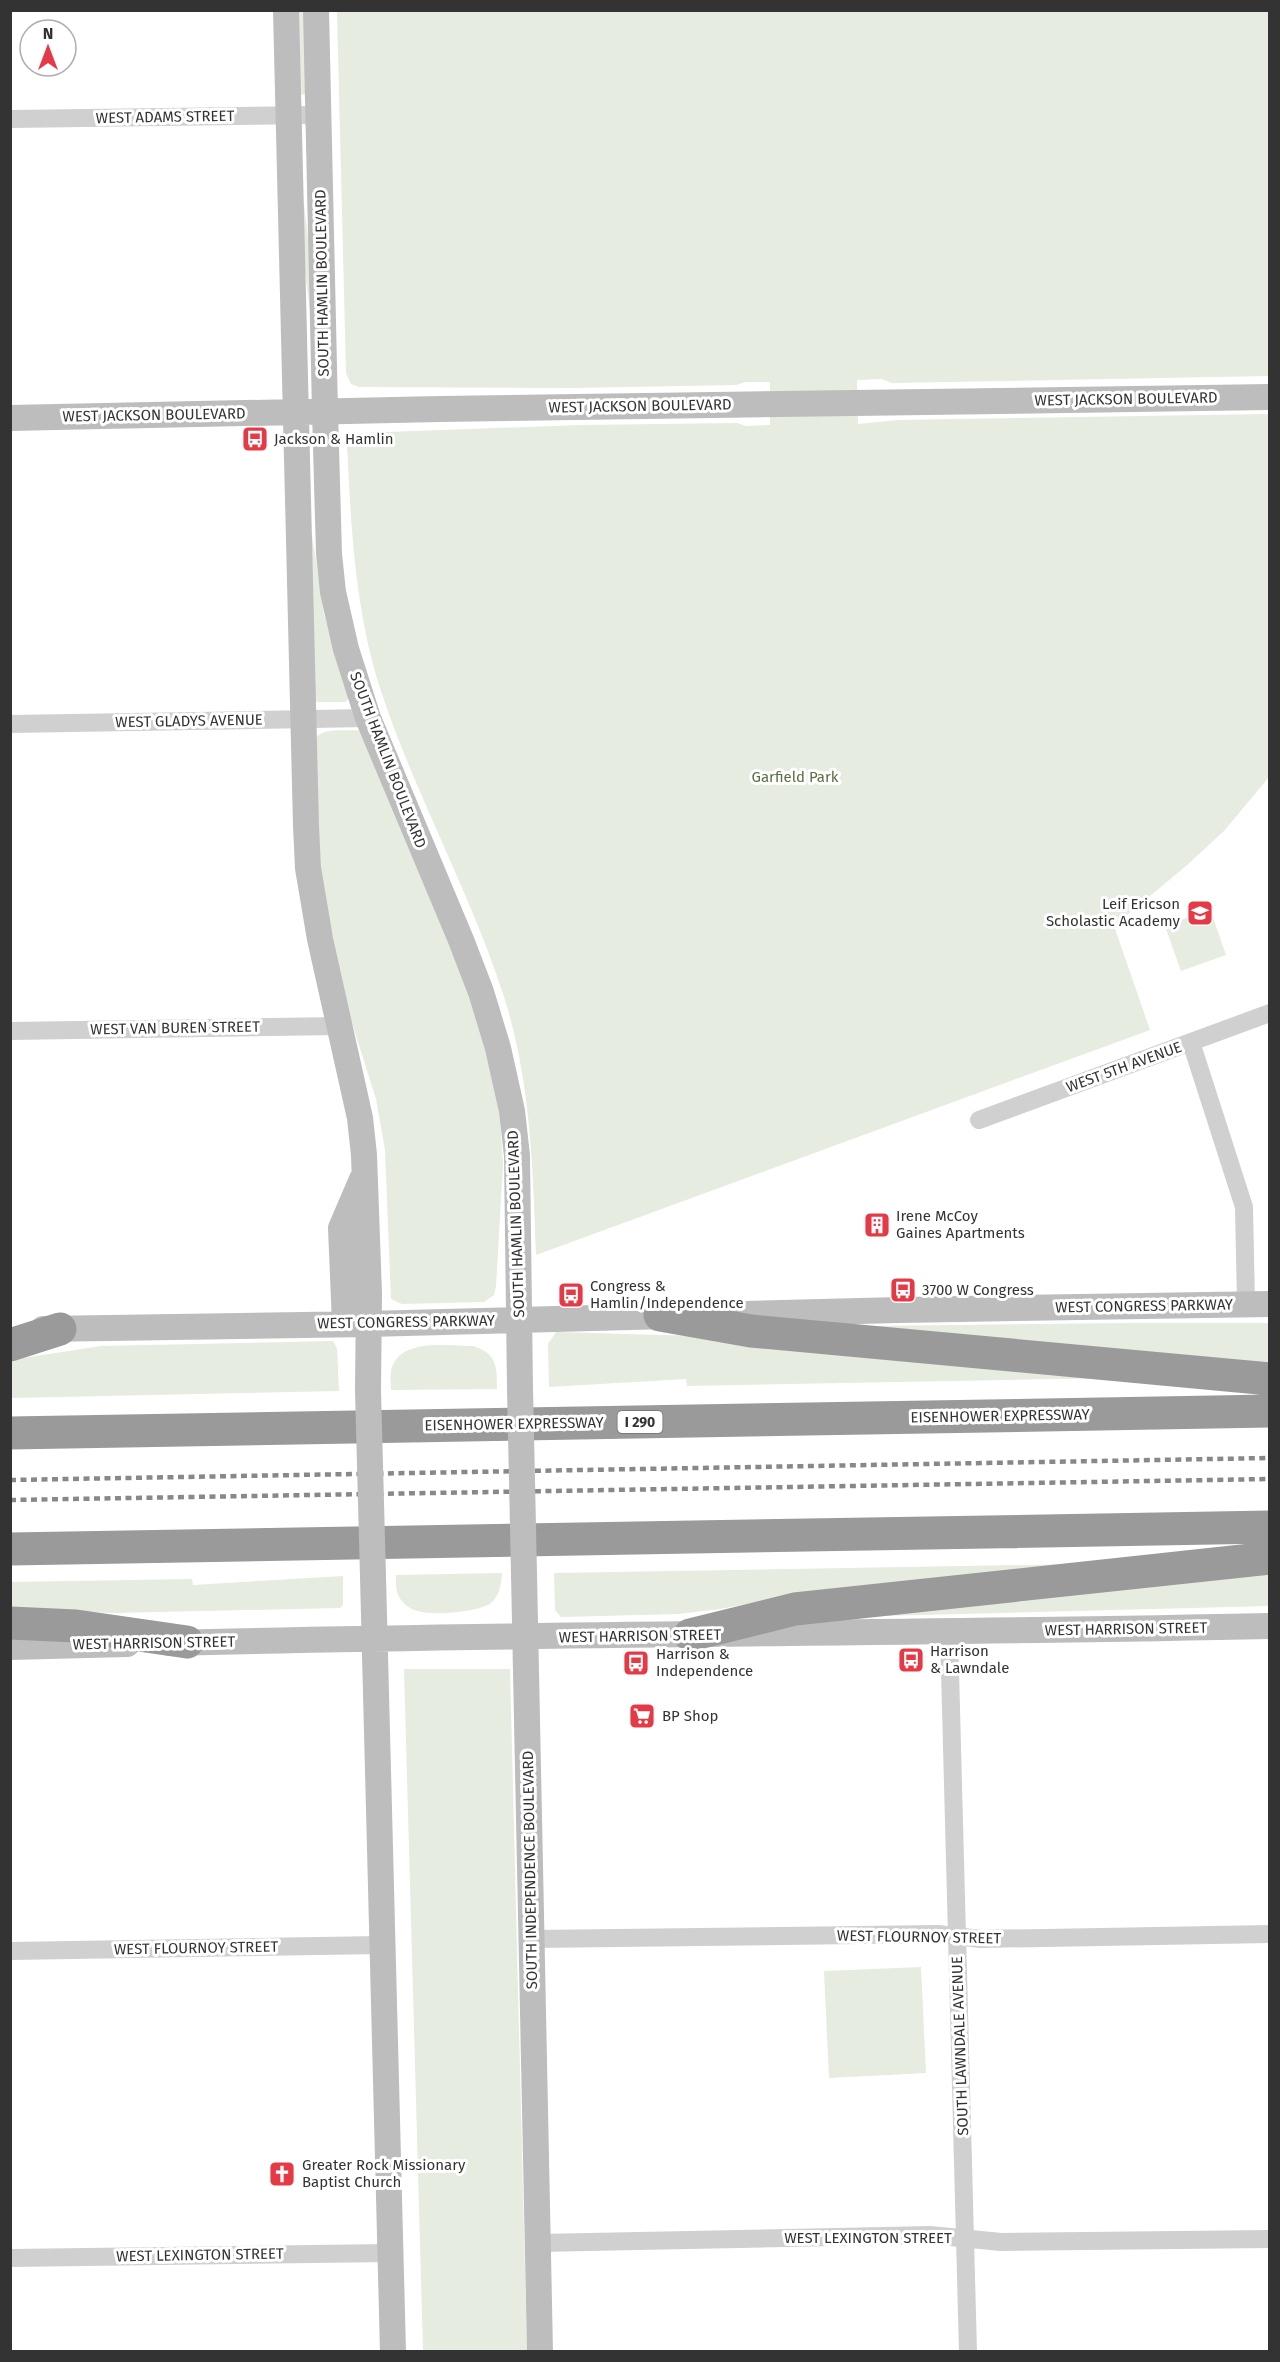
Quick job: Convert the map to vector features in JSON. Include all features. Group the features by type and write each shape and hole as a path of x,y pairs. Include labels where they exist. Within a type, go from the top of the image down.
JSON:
{"highway":[{"path":"660,1315 751,1331 1269,1379"},
{"path":"10,1345 60,1329"},
{"name":"EISENHOWER EXPRESSWAY","path":"10,1433 1269,1411"},
{"path":"10,1548 1269,1527"},
{"path":"690,1635 795,1610 1269,1558"},
{"path":"10,1623 76,1626 187,1642"}],"street":[{"name":"SOUTH HAMLIN BOULEVARD","path":"286,10 302,719 308,868 320,939 360,1118 365,1170 357,1324 368,1390 375,1638"},
{"name":"SOUTH HAMLIN BOULEVARD","path":"316,10 329,554 333,592 346,649 368,718 460,940 498,1048 512,1111 517,1156 520,1388"},
{"name":"WEST ADAMS STREET","path":"10,119 319,115"},
{"name":"WEST JACKSON BOULEVARD","path":"10,418 1269,397"},
{"name":"WEST GLADYS AVENUE","path":"10,724 368,718"},
{"name":"WEST 5TH AVENUE","path":"979,1120 1269,1013"},
{"name":"WEST VAN BUREN STREET","path":"10,1031 340,1026"},
{"path":"1191,1042 1244,1206 1258,1304"},
{"name":"WEST CONGRESS PARKWAY","path":"10,1330 1258,1304"},
{"name":"SOUTH INDEPENDENCE BOULEVARD","path":"520,1388 540,2352"},
{"name":"WEST HARRISON STREET","path":"10,1647 375,1638 949,1633 1269,1626"},
{"name":"SOUTH LAWNDALE AVENUE","path":"949,1633 968,2352"},
{"path":"375,1638 393,2352"},
{"name":"WEST FLOURNOY STREET","path":"531,1939 930,1934 981,1939 1269,1934"},
{"name":"WEST FLOURNOY STREET","path":"10,1951 382,1945"},
{"name":"WEST LEXINGTON STREET","path":"538,2243 930,2235 1001,2242 1269,2239"},
{"name":"WEST LEXINGTON STREET","path":"10,2258 390,2253"}],"green space":[{"path":"295,11 307,11 306,95 298,94"},
{"name":"Garfield Park","path":"337,11 1269,11 1269,376 892,383 882,379 857,380 858,424 898,420 1269,414 1269,777 1224,831 1114,926 1150,1030 536,1255 534,1191 526,1097 514,1034 493,964 395,730 372,661 356,569 347,444 349,439 359,433 581,425 737,423 746,426 770,425 770,382 745,382 736,385 572,388 359,387 351,384 346,373"},
{"path":"301,180 313,279 311,318 298,217"},
{"path":"308,534 312,535 324,614 350,695 346,702 314,700"},
{"path":"356,730 362,732 460,962 491,1064 500,1119 503,1165 496,1286 494,1295 484,1302 402,1304 391,1299 385,1150 376,1099 341,988 322,896 314,740 327,731"},
{"path":"1210,909 1226,955 1181,971 1165,926"},
{"path":"1269,1323 1269,1369 870,1326"},
{"path":"556,1332 696,1336 1113,1378 687,1386 686,1379 549,1387 548,1344"},
{"path":"333,1341 337,1348 339,1391 11,1398 10,1360 101,1346"},
{"path":"425,1346 473,1346 487,1353 494,1362 497,1389 391,1390 391,1371 396,1360 403,1353"},
{"path":"1084,1564 813,1592 720,1609 678,1614 561,1617 555,1610 554,1573"},
{"path":"1269,1570 1269,1606 845,1617"},
{"path":"502,1573 500,1589 494,1600 485,1606 467,1611 434,1613 409,1608 396,1589 396,1575"},
{"path":"343,1576 343,1605 340,1608 112,1613 11,1609 11,1582 192,1579 193,1585"},
{"path":"404,1669 510,1669 527,2351 423,2351"},
{"path":"921,1967 926,2073 829,2078 824,1971"}],"railway":[{"path":"10,1480 1270,1458"},
{"path":"10,1500 1270,1479"}],"place":[{"name":"Jackson & Hamlin","path":"255,439"},
{"name":"Leif Ericson Scholastic Academy","path":"1200,913"},
{"name":"Irene McCoy Gaines Apartments","path":"877,1225"},
{"name":"3700 W Congress","path":"903,1290"},
{"name":"Congress & Hamlin/Independence","path":"571,1295"},
{"name":"Harrison & Lawndale","path":"911,1660"},
{"name":"Harrison & Independence","path":"636,1663"},
{"name":"BP Shop","path":"642,1716"},
{"name":"Greater Rock Missionary Baptist Church","path":"282,2174"}]}
